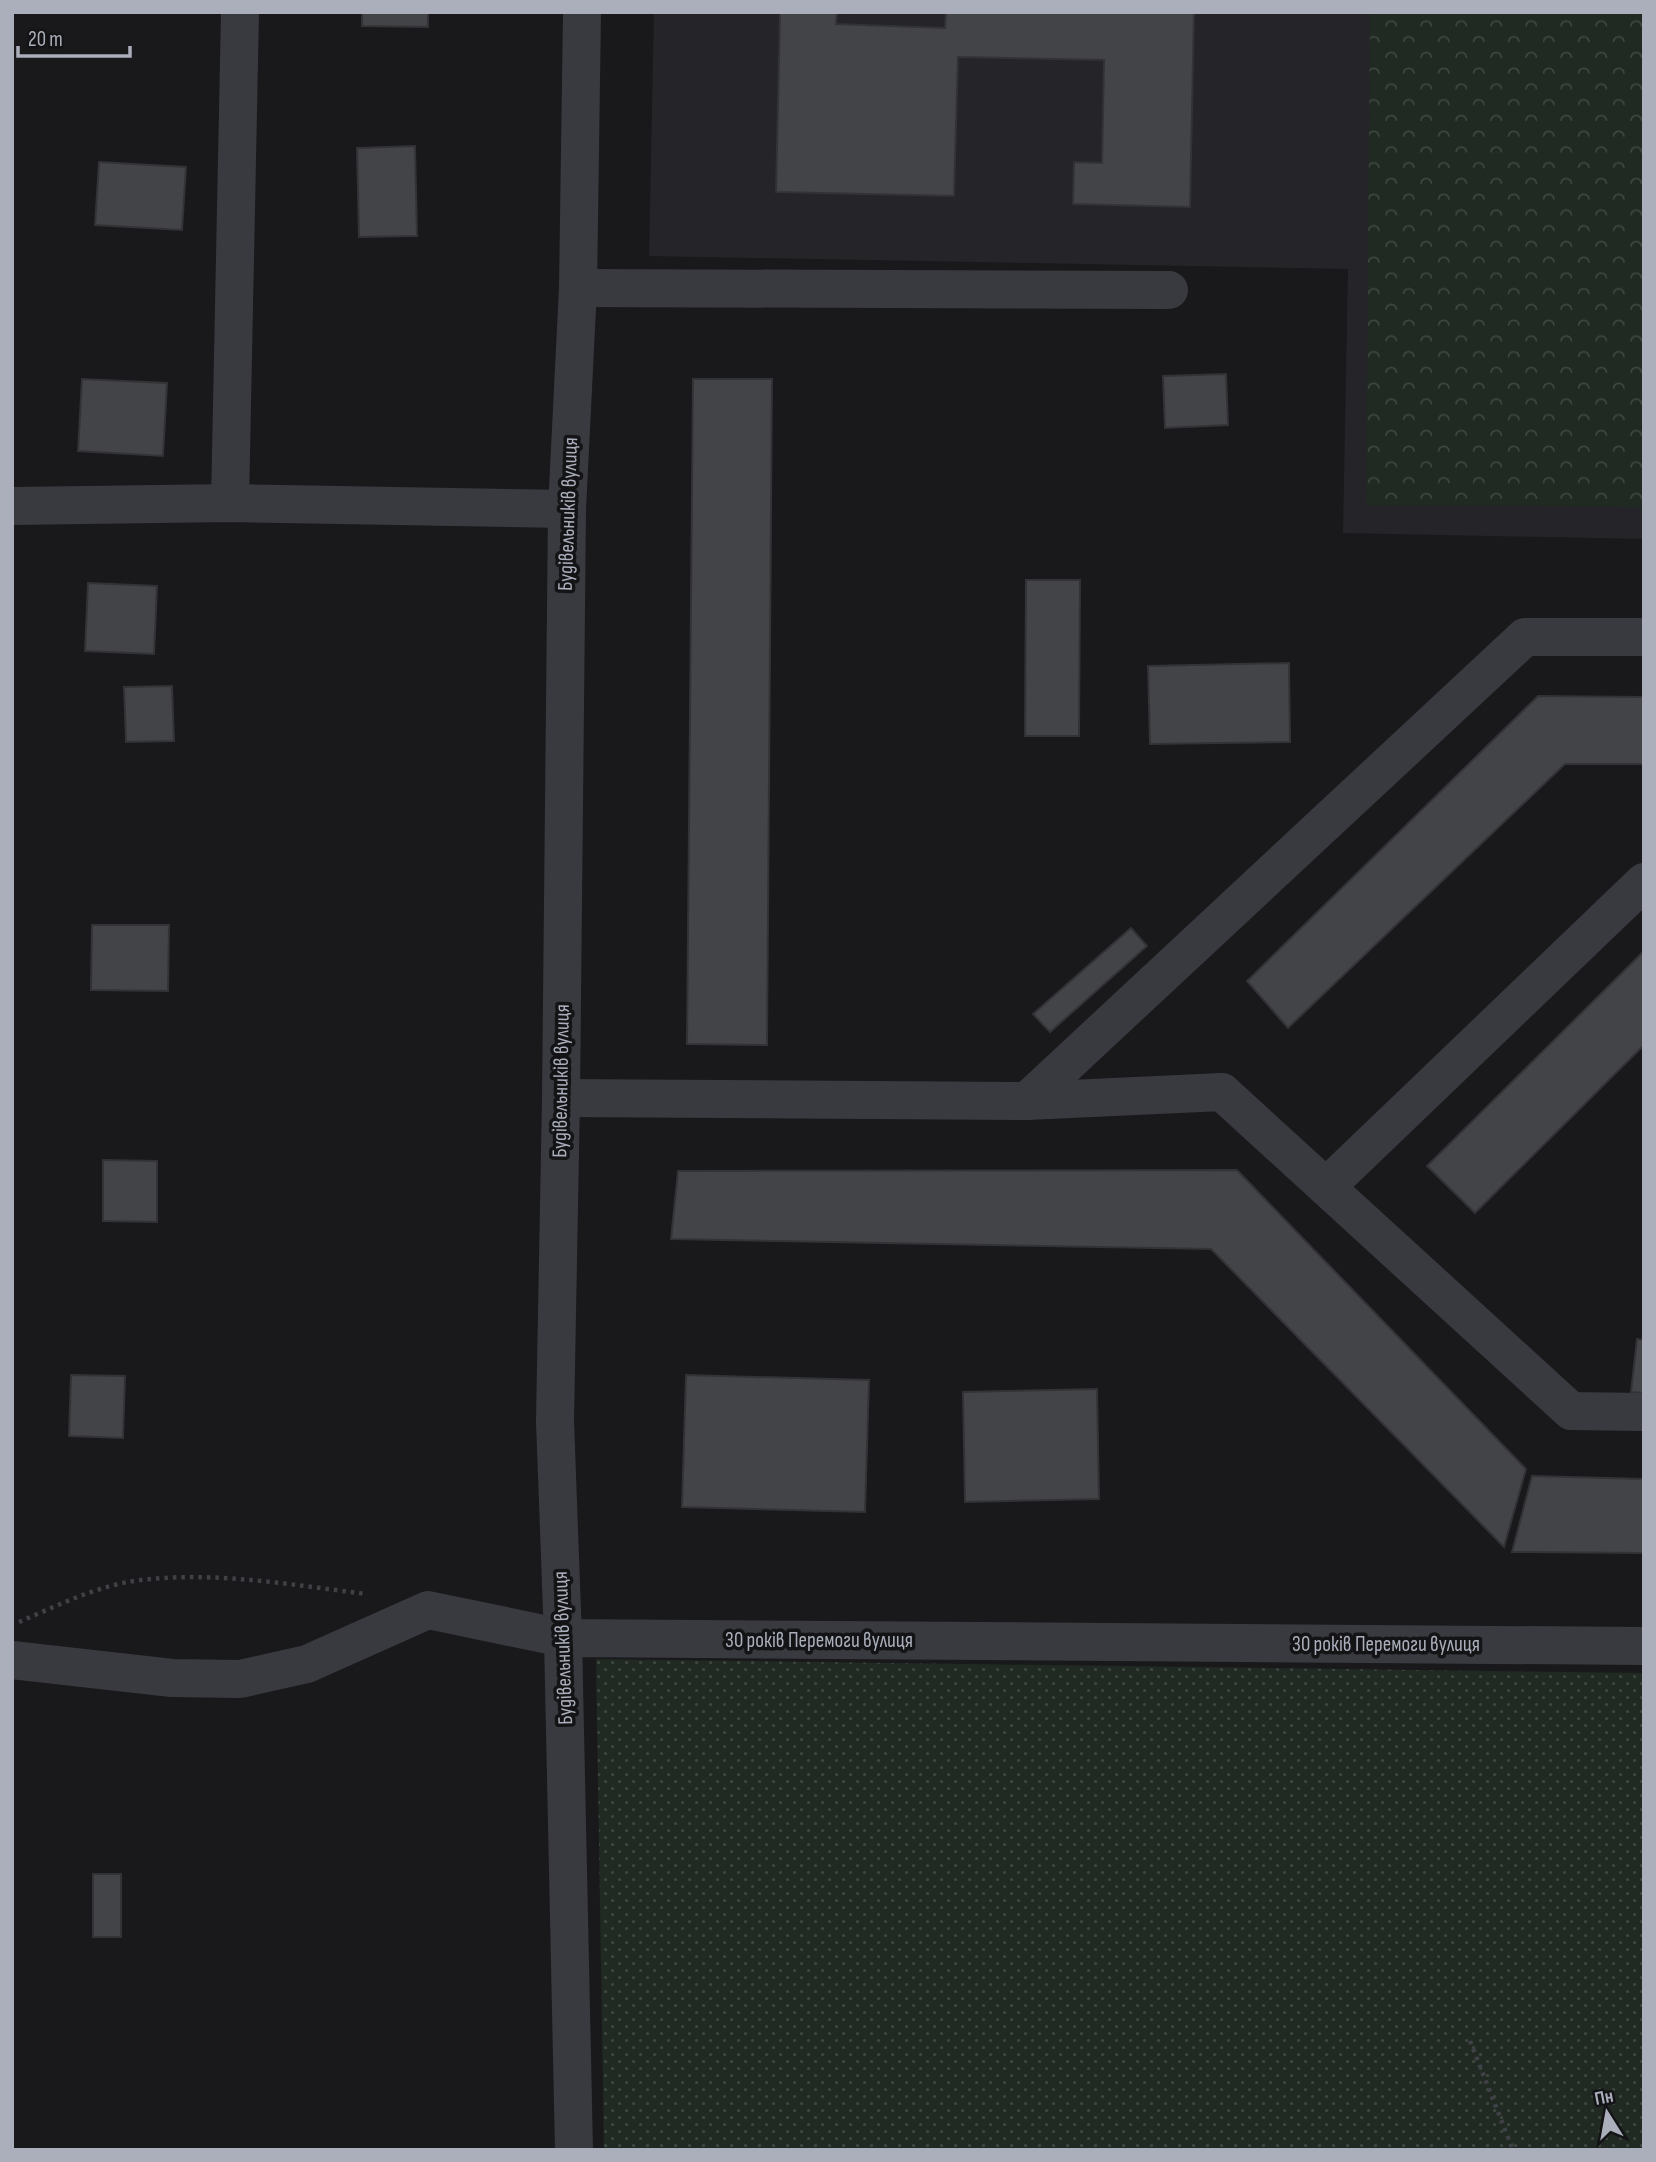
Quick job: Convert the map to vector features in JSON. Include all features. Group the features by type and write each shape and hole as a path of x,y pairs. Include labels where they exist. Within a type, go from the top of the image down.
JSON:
{"street":[{"path":"230,503 240,12"},
{"name":"Будівельників вулиця","path":"574,2150 563,1638 555,1421 567,509 578,288 582,12"},
{"path":"578,288 1168,290"},
{"path":"12,506 230,503 567,509"},
{"path":"1027,1101 1525,636 1644,637"},
{"path":"1326,1186 1644,882"},
{"path":"561,1098 1027,1101 1222,1092 1571,1411 1644,1412"},
{"name":"30 років Перемоги вулиця","path":"12,1660 172,1678 240,1679 307,1664 428,1610 563,1638 1644,1646"}],"path":[{"path":"12,1625 97,1590 141,1580 205,1577 373,1595"},
{"path":"1471,2041 1513,2150"}],"shaded area":[{"path":"654,12 1644,12 1644,539 1343,533 1348,269 649,256"}],"green space":[{"path":"1370,12 1644,12 1644,507 1366,506"},
{"path":"596,1659 1644,1673 1644,2150 604,2150"}],"building":[{"path":"362,12 428,12 428,27 362,26"},
{"path":"780,12 837,12 836,24 945,28 946,12 1194,12 1190,207 1073,204 1074,162 1102,163 1104,60 958,57 954,196 776,192"},
{"path":"415,146 417,236 359,237 357,148"},
{"path":"99,162 186,167 182,230 95,225"},
{"path":"1226,374 1228,425 1165,428 1163,376"},
{"path":"82,379 167,383 163,456 78,451"},
{"path":"693,379 772,379 767,1045 687,1044"},
{"path":"1026,580 1080,580 1079,736 1025,736"},
{"path":"88,583 157,586 154,654 85,651"},
{"path":"1289,663 1290,742 1150,744 1148,666"},
{"path":"172,686 174,741 126,742 124,687"},
{"path":"1538,696 1644,697 1644,764 1565,764 1288,1028 1247,981"},
{"path":"92,925 169,925 168,991 91,990"},
{"path":"1131,928 1147,946 1050,1032 1033,1014"},
{"path":"1644,951 1644,1045 1475,1213 1427,1166"},
{"path":"103,1160 157,1161 157,1222 103,1221"},
{"path":"1237,1170 1526,1469 1504,1547 1211,1249 671,1239 678,1171"},
{"path":"1637,1339 1644,1340 1644,1393 1631,1392"},
{"path":"71,1375 125,1376 123,1438 69,1436"},
{"path":"686,1375 869,1380 865,1512 682,1507"},
{"path":"1097,1389 1099,1499 965,1502 963,1392"},
{"path":"1532,1476 1644,1479 1644,1553 1512,1552"},
{"path":"93,1874 121,1874 121,1937 93,1937"}]}
